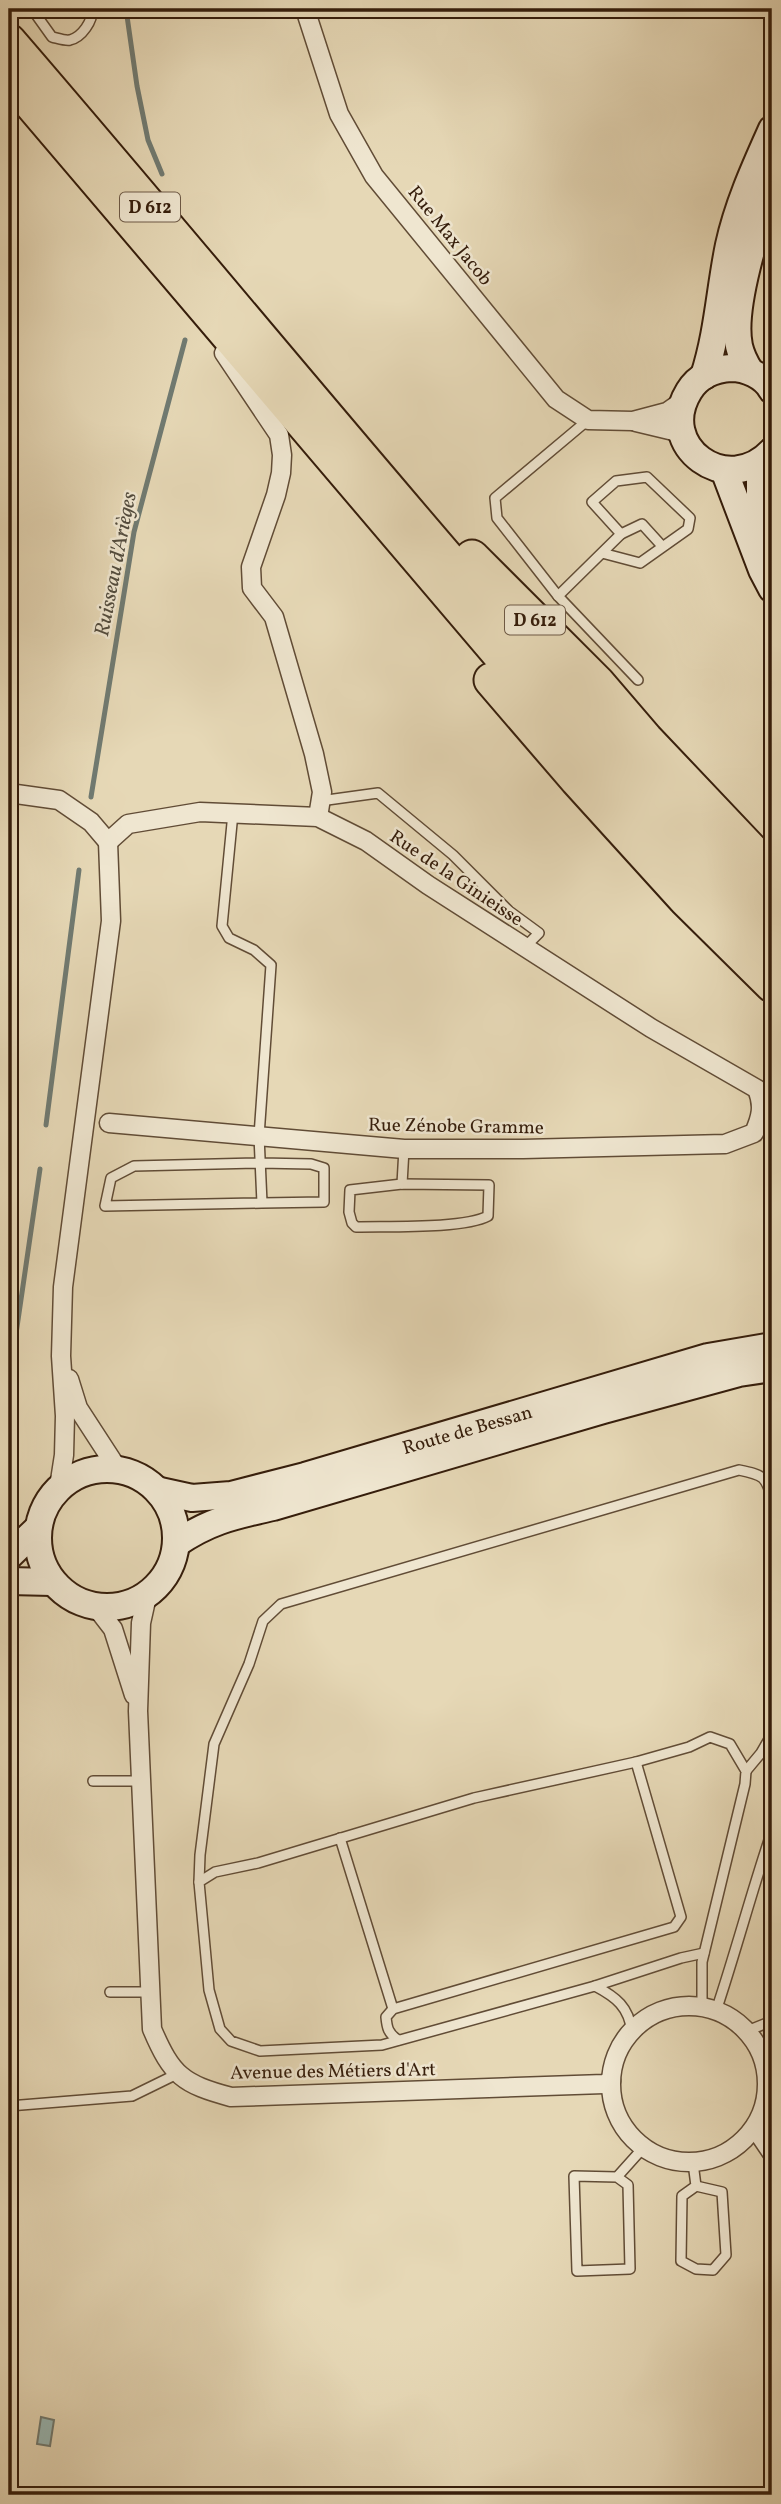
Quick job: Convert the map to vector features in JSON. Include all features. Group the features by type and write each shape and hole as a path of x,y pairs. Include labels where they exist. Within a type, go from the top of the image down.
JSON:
{"highway":[{"name":"D 612","path":"9,41 498,618 700,843 772,918"},
{"name":"D 612","path":"9,78 590,761 772,953"},
{"name":"D 612","path":"293,373 598,683 646,739 772,872"},
{"name":"D 612","path":"346,475 407,568 491,679 685,899 772,985"},
{"path":"700,843 772,913"}],"street":[{"name":"Rue Max Jacob","path":"305,9 339,114 374,176 556,399 588,420"},
{"path":"704,376 714,346 717,312 744,192 772,129"},
{"path":"750,371 739,345 739,317 752,245 772,189"},
{"path":"197,300 216,341 279,435 281,473 251,567 252,588 274,617 314,754 322,792 319,809"},
{"path":"766,456 749,468 724,470 710,466 692,452 682,433 680,416 684,400 692,387 704,376 719,370 734,368 750,371 768,383 772,390"},
{"path":"633,421 667,412 684,400"},
{"path":"588,420 633,421 682,433"},
{"path":"766,456 760,497 772,532"},
{"path":"724,470 762,570 772,589"},
{"path":"9,793 59,800 91,822 108,842 111,921 63,1287 61,1356 65,1416 64,1455 59,1487"},
{"name":"Rue de la Ginieisse","path":"108,842 128,824 200,811 233,813 319,809 428,885 651,1028 757,1089"},
{"path":"80,1151 95,1131 109,1124 94,1095 103,1028 102,991"},
{"name":"Rue Zénobe Gramme","path":"109,1124 404,1149 725,1144 754,1133 762,1108 757,1089"},
{"name":"Route de Bessan","path":"160,1491 192,1498 231,1495 306,1476 708,1357 772,1346"},
{"path":"61,1356 78,1408 117,1468"},
{"name":"Route de Bessan","path":"177,1543 222,1518 272,1507 628,1403 739,1373 772,1368"},
{"path":"117,1468 144,1478 160,1491 176,1522 177,1543 168,1574 147,1596 124,1606 96,1607 73,1599 52,1582 41,1561 37,1529 46,1503 59,1487 88,1471 117,1468"},
{"path":"9,1556 37,1529"},
{"path":"9,1581 52,1582"},
{"name":"Avenue des Métiers d'Art","path":"147,1596 141,1623 138,1712 152,2029 164,2056 178,2073 196,2087 231,2097 604,2084 611,2081"},
{"name":"Avenue des Métiers d'Art","path":"96,1607 113,1629 138,1712"},
{"path":"676,2007 709,2009 733,2019 747,2031 759,2048 768,2087 764,2108 755,2128 738,2146 716,2158 693,2163 658,2156 643,2148 629,2134 619,2118 611,2081 617,2054 632,2032 652,2015 676,2007"},
{"path":"755,2128 772,2153"}],"lane":[{"path":"32,9 52,37 68,41 82,33 92,9"},
{"path":"588,420 495,498 497,518 558,596 638,680"},
{"path":"602,553 640,563 688,529 690,518 648,477 617,481 592,502 621,534"},
{"path":"558,596 621,534 642,523 662,546"},
{"path":"319,809 378,793 453,855 509,911 539,933 525,947"},
{"path":"233,813 222,926 229,938 254,950 271,965 260,1136 262,1203"},
{"path":"402,1184 404,1149"},
{"path":"260,1163 311,1164 324,1168 324,1202 262,1203 104,1206 111,1178 134,1166 260,1163"},
{"path":"402,1184 489,1185 488,1216 479,1221 443,1224 356,1227 352,1223 349,1212 350,1190 402,1184"},
{"path":"704,1953 382,2045 260,2051 231,2041 219,2029 209,1990 199,1882 214,1744 249,1664 263,1621 281,1604 739,1470 756,1474 767,1482 772,1499"},
{"path":"746,1771 761,1754 772,1734"},
{"path":"199,1882 215,1872 258,1863 474,1798 636,1762 689,1747 710,1737 730,1744 746,1771 702,1962 709,2009"},
{"path":"398,2040 387,2028 386,2017 393,2010 674,1927 681,1917 636,1762"},
{"path":"93,1781 141,1781"},
{"path":"709,2009 736,1952 746,1907 772,1830"},
{"path":"340,1838 393,2010"},
{"path":"595,1986 615,1996 628,2014 632,2032"},
{"path":"110,1992 150,1992"},
{"path":"747,2031 772,2021"},
{"path":"9,2106 132,2096 178,2073"},
{"path":"617,2177 628,2185 630,2269 577,2271 574,2176 617,2177 643,2148"},
{"path":"693,2163 696,2186"},
{"path":"696,2186 722,2192 726,2255 713,2270 696,2269 681,2261 682,2196 696,2186"}],"water":[{"path":"41,2417 54,2420 50,2446 37,2444"}],"waterway":[{"name":"Ruisseau d'Arièges","path":"126,9 148,140 162,174"},
{"name":"Ruisseau d'Arièges","path":"91,797 134,532 185,340"},
{"name":"Ruisseau d'Arièges","path":"46,1125 79,870"},
{"name":"Ruisseau d'Arièges","path":"9,1382 40,1169"}]}
